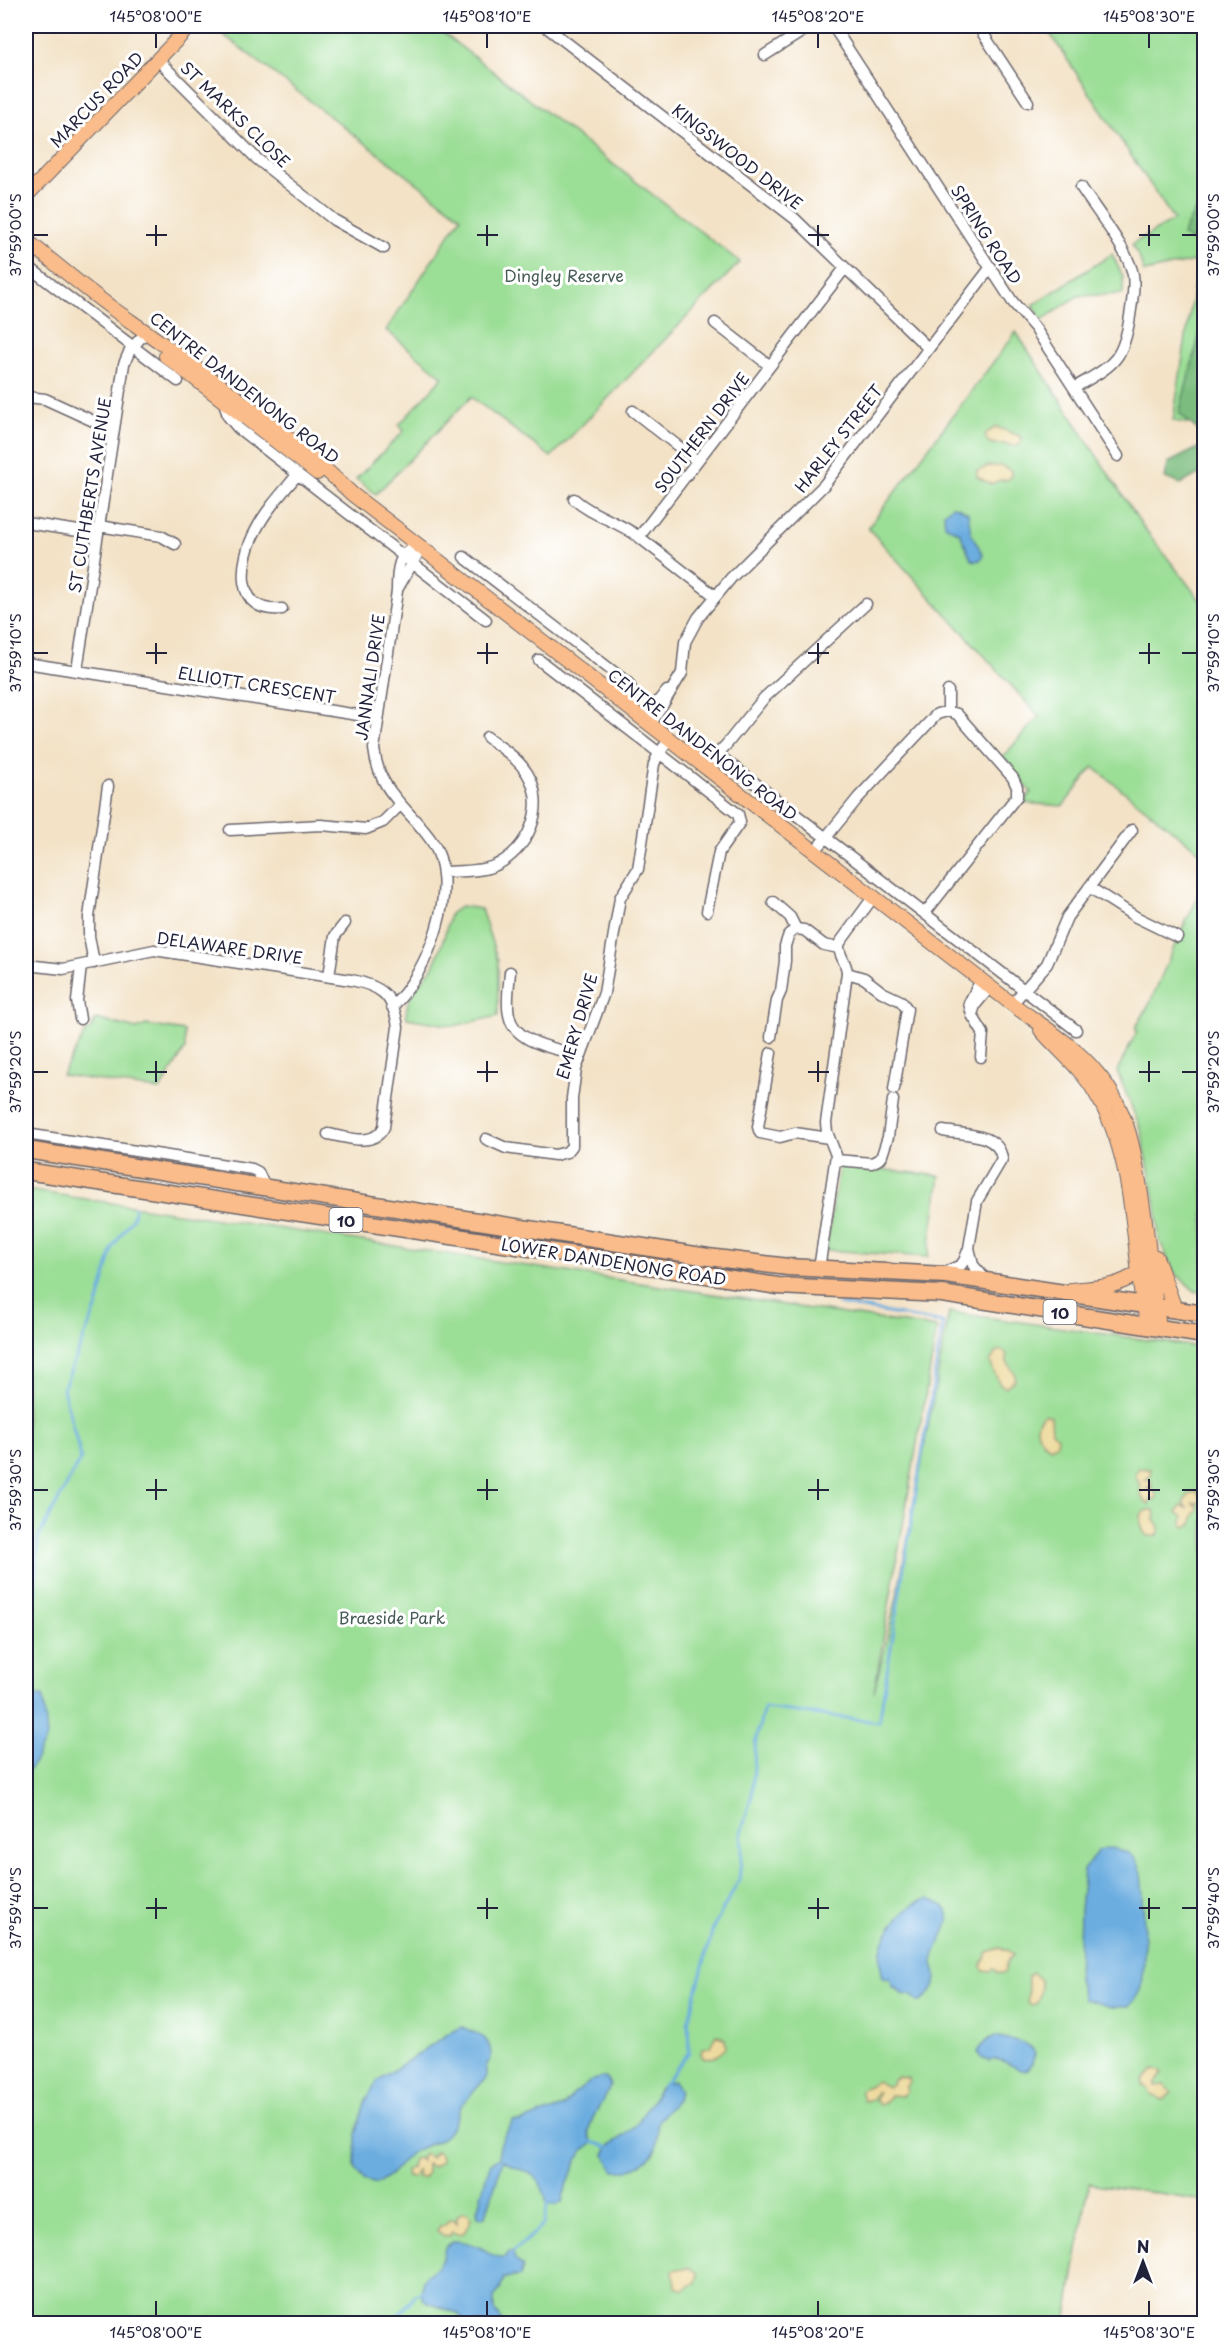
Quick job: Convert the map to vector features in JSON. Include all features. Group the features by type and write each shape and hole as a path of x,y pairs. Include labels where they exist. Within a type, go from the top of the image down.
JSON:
{"highway":[{"name":"LOWER DANDENONG ROAD","path":"26,1150 708,1257 819,1269 940,1274 1204,1314"},
{"name":"LOWER DANDENONG ROAD","path":"26,1171 778,1286 931,1293 1204,1335"}],"main road":[{"name":"MARCUS ROAD","path":"26,196 190,26"},
{"name":"CENTRE DANDENONG ROAD","path":"26,240 116,311 140,338 317,473 352,494"},
{"name":"CENTRE DANDENONG ROAD","path":"140,338 293,441 352,494 1012,1004 1063,1038 1109,1088 1120,1107 1133,1146 1146,1233 1150,1305 1154,1327"},
{"name":"CENTRE DANDENONG ROAD","path":"1033,1020 1055,1047 1078,1068 1094,1090 1112,1123 1121,1150 1138,1273 1150,1305"},
{"path":"1146,1233 1175,1309"},
{"path":"1060,1291 1113,1286 1121,1284 1138,1273"}],"street":[{"name":"KINGSWOOD DRIVE","path":"545,26 788,213 927,347"},
{"path":"765,55 811,26"},
{"name":"SPRING ROAD","path":"833,26 1118,456"},
{"path":"978,26 1028,102"},
{"name":"ST MARKS CLOSE","path":"157,59 257,159 334,220 384,248"},
{"path":"1074,388 1109,366 1119,355 1126,338 1134,292 1133,274 1127,256 1081,187"},
{"name":"CENTRE DANDENONG ROAD","path":"26,265 140,338 178,381"},
{"name":"HARLEY STREET","path":"642,717 674,685 682,673 688,634 715,596 824,485 927,347 991,267"},
{"name":"SOUTHERN DRIVE","path":"639,537 845,268"},
{"path":"716,323 770,366"},
{"name":"ST CUTHBERTS AVENUE","path":"77,670 125,360 140,338"},
{"path":"27,398 45,399 114,430"},
{"name":"CENTRE DANDENONG ROAD","path":"224,402 231,422 486,620"},
{"path":"633,411 697,461"},
{"path":"282,609 264,609 252,603 245,591 244,570 255,531 297,474"},
{"path":"574,498 586,509 626,527 715,596"},
{"path":"26,523 161,536 174,544"},
{"path":"407,559 409,549 419,545"},
{"path":"464,557 628,683 642,717"},
{"name":"JANNALI DRIVE","path":"390,1003 406,990 420,972 432,943 444,872 442,860 432,840 391,795 378,768 374,749 397,591 398,569 407,559"},
{"path":"467,582 478,568"},
{"path":"710,770 726,745 764,698 866,604"},
{"name":"CENTRE DANDENONG ROAD","path":"539,660 738,814 740,822 719,852 707,911"},
{"name":"ELLIOTT CRESCENT","path":"26,663 377,718"},
{"path":"948,690 948,711"},
{"path":"815,851 858,798 936,714 948,711 960,717 1013,778 1017,787 1017,796 925,913"},
{"path":"444,872 482,869 502,862 512,855 525,839 533,820 535,799 529,777 517,760 486,737"},
{"name":"EMERY DRIVE","path":"486,1139 506,1148 555,1155 567,1152 573,1142 572,1098 580,1056 604,993 620,898 638,869 653,770 659,753 670,739"},
{"name":"CENTRE DANDENONG ROAD","path":"720,756 1076,1030"},
{"path":"94,963 89,936 89,917 108,786"},
{"path":"230,830 321,825 366,829 383,822 400,805"},
{"path":"1012,1004 1047,964 1067,917 1132,830"},
{"path":"1089,887 1136,917 1177,937"},
{"path":"819,1269 836,1160 835,1149 829,1138 826,1123 847,973 838,948 843,936 874,896"},
{"path":"773,902 790,917 796,930"},
{"path":"329,976 335,936 345,923"},
{"path":"771,1036 777,1000 781,991 786,942 789,934 796,930 804,930 824,945 838,948"},
{"name":"DELAWARE DRIVE","path":"26,965 54,969 81,966 154,950 361,982 390,1003"},
{"path":"80,1019 77,1001 81,966"},
{"path":"510,972 508,1013 517,1032 529,1040 580,1056"},
{"path":"836,1160 872,1164 881,1158 888,1137 907,1009 901,1001 882,992 864,978 847,973"},
{"path":"981,1057 983,1033 969,1008 970,999 986,983"},
{"path":"328,1134 369,1140 377,1137 382,1131 398,1037 397,1020 390,1003"},
{"path":"771,1053 758,1127 760,1133 780,1137 795,1133 829,1138"},
{"path":"940,1274 961,1265 969,1248 976,1201 999,1167 1001,1155 998,1146 987,1139 943,1131"},
{"path":"26,1134 256,1170 262,1177 265,1187"},
{"path":"969,1248 973,1265 986,1280"}],"green space":[{"name":"Dingley Reserve","path":"212,26 434,26 740,262 551,457 471,397 376,494 356,479 404,431 399,425 443,377 386,330 461,217"},
{"path":"1045,26 1204,26 1204,426 1173,421 1198,260 1144,272 1132,244 1174,220"},
{"path":"1204,194 1204,249 1182,235"},
{"path":"1112,254 1123,277 1123,294 1078,296 1042,320 1033,305"},
{"path":"1204,318 1204,436 1179,413"},
{"path":"1016,332 1142,525 1204,605 1204,855 1093,767 1063,806 1023,803 1031,792 1002,758 1039,716 868,528"},
{"path":"1204,445 1204,471 1181,484 1165,478 1168,463"},
{"path":"1204,886 1204,1293 1195,1291 1174,1272 1159,1239 1156,1204 1141,1130 1117,1071"},
{"path":"461,906 481,909 498,961 498,1016 454,1026 407,1018 408,1003 434,964 450,914"},
{"path":"96,1019 137,1029 146,1025 184,1031 185,1049 160,1090 62,1075 85,1033 91,1029"},
{"path":"844,1165 940,1176 928,1257 826,1250 839,1169"},
{"name":"Braeside Park","path":"26,1190 937,1328 874,1692 898,1592 949,1312 1204,1348 1204,2201 1089,2183 1066,2323 26,2323"}],"sand":[{"path":"996,427 1020,436 1022,439 1020,444 1014,446 990,443 985,434"},
{"path":"989,466 1002,466 1011,471 1011,476 1007,480 991,484 977,477 977,471"},
{"path":"1001,1350 1007,1354 1007,1362 1015,1374 1015,1380 1005,1387 999,1383 990,1362 996,1352"},
{"path":"1044,1414 1051,1416 1052,1432 1058,1437 1057,1443 1051,1447 1039,1437 1037,1427"},
{"path":"1139,1468 1150,1469 1151,1475 1145,1480 1150,1480 1152,1486 1147,1489 1153,1489 1157,1496 1155,1500 1151,1499 1149,1504 1141,1495 1135,1474"},
{"path":"1197,1492 1202,1499 1198,1503 1192,1503 1198,1506 1198,1509 1193,1517 1192,1525 1185,1527 1182,1524 1183,1517 1177,1512 1181,1506 1188,1508 1184,1505 1184,1501 1191,1493"},
{"path":"1154,1510 1156,1516 1154,1521 1157,1522 1160,1532 1157,1536 1148,1536 1142,1529 1142,1513"},
{"path":"999,1948 1008,1950 1013,1955 1007,1962 1004,1973 998,1973 993,1968 991,1972 984,1971 982,1966 987,1952"},
{"path":"1033,1973 1041,1980 1041,1986 1036,2004 1030,2005 1027,2002 1028,1976"},
{"path":"717,2035 725,2039 726,2047 715,2057 704,2059 701,2054 702,2049 711,2046"},
{"path":"1154,2070 1161,2071 1162,2075 1156,2082 1156,2086 1164,2085 1172,2092 1164,2100 1151,2095 1148,2088 1143,2085 1144,2080"},
{"path":"898,2077 909,2080 904,2087 907,2091 903,2096 890,2095 885,2103 879,2104 875,2100 878,2092 876,2092 872,2099 864,2101 860,2090 877,2081 887,2087"},
{"path":"436,2151 440,2154 441,2161 433,2167 427,2164 427,2173 424,2178 418,2178 417,2170 413,2178 407,2177 406,2171 411,2167 413,2159 417,2158 421,2161 420,2158 425,2154 431,2158"},
{"path":"462,2212 469,2213 471,2219 464,2233 452,2232 450,2236 444,2237 437,2231 450,2219 457,2223 457,2217"},
{"path":"689,2267 698,2273 696,2282 684,2290 675,2287 673,2270"}],"water":[{"path":"952,506 968,513 971,533 983,555 980,560 971,559 960,533 945,525 944,513"},
{"path":"26,1663 31,1669 28,1682 35,1696 43,1696 47,1736 33,1765 26,1773"},
{"path":"1111,1848 1126,1852 1136,1859 1142,1885 1144,1941 1142,1984 1137,1997 1128,2007 1111,2007 1084,1999 1078,1980 1080,1910 1084,1870 1098,1850"},
{"path":"928,1899 940,1904 946,1910 948,1918 933,1962 935,1985 925,1998 918,2002 911,1995 901,1994 895,1986 892,1987 890,1978 883,1979 880,1955 887,1934 898,1918 912,1906"},
{"path":"462,2027 487,2041 491,2059 486,2066 486,2078 461,2106 453,2126 440,2140 416,2150 405,2158 390,2175 376,2184 363,2180 355,2167 356,2134 365,2102 377,2081"},
{"path":"996,2036 1023,2043 1032,2048 1035,2053 1027,2070 996,2059 989,2061 981,2058 979,2050 988,2040"},
{"path":"602,2077 607,2078 610,2086 589,2128 593,2143 581,2152 567,2183 562,2202 557,2205 547,2204 537,2178 503,2160 486,2215 482,2218 478,2216 477,2211 487,2173 491,2163 499,2158 501,2143 512,2121 520,2122 563,2107 574,2094 591,2081"},
{"path":"674,2081 680,2090 677,2100 657,2122 657,2144 652,2155 638,2166 614,2171 605,2155 607,2147 636,2125 663,2084"},
{"path":"454,2241 473,2244 499,2257 506,2257 512,2251 515,2259 523,2267 520,2276 504,2278 500,2290 494,2297 494,2310 504,2323 467,2323 457,2313 426,2302 422,2297 424,2278 437,2267 445,2247"}],"waterway":[{"path":"34,1696 33,1626 38,1538 81,1458 63,1389 97,1306 113,1247 133,1217 135,1207"},
{"path":"662,2087 689,2052 688,2023 713,1928 739,1880 741,1833 752,1795 756,1739 764,1708 879,1722 943,1323 839,1304"},
{"path":"592,2142 608,2147"},
{"path":"512,2253 543,2225 549,2200"},
{"path":"392,2324 415,2295 423,2292"}]}
